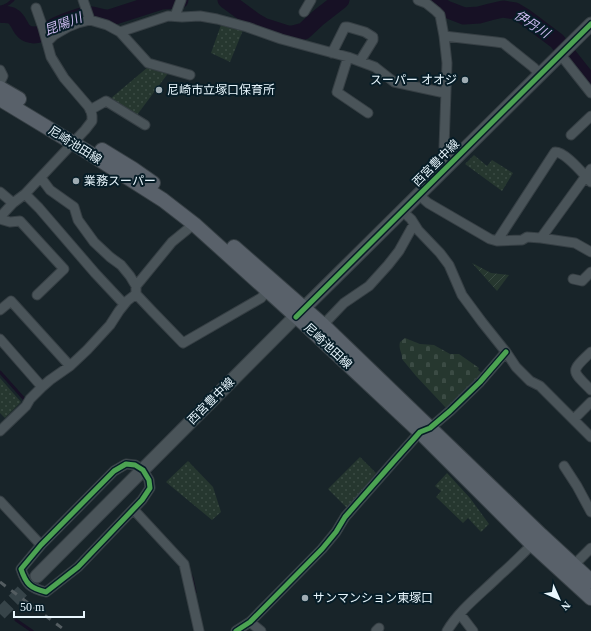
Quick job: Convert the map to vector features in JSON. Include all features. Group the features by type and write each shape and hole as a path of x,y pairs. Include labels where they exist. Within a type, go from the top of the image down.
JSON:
{"main road":[{"name":"西宮豊中線","path":"37,576 591,24"},
{"name":"尼崎池田線","path":"0,88 163,200 194,224 267,291 300,313 323,325 425,430 569,570 591,598"},
{"name":"尼崎池田線","path":"0,99 133,169 189,209 252,262 300,313 425,430"},
{"name":"尼崎池田線","path":"569,570 591,581"}],"street":[{"path":"82,0 89,16 120,32 148,63 190,75"},
{"path":"304,12 311,0"},
{"path":"418,0 426,3 440,15 447,63 444,147 455,158"},
{"path":"175,16 180,2"},
{"path":"36,8 51,57 64,78 88,106 92,116 90,125 41,178 25,194 13,203 0,218 10,222 20,221 64,269 37,295"},
{"path":"45,36 54,35 89,16"},
{"path":"120,32 168,16 200,16 217,19 375,66 394,82 445,93"},
{"path":"332,52 345,27 365,32 373,37 373,40 360,61"},
{"path":"444,36 503,44 540,74"},
{"path":"563,51 591,93"},
{"path":"348,57 337,92 368,112"},
{"path":"0,70 4,76 0,82"},
{"path":"90,110 106,101 145,125"},
{"path":"571,135 591,116"},
{"path":"497,241 555,152 559,152 589,176 541,238"},
{"path":"41,178 50,190 74,207 78,220 103,252 121,265 130,276 136,290 152,311 183,343 261,298 267,291"},
{"path":"0,192 13,203"},
{"path":"25,194 124,304"},
{"path":"419,195 428,204 490,239 497,241 522,240 527,237 541,238 575,243 591,252"},
{"path":"402,211 411,219 449,265 462,295 516,367 530,381 540,386 591,437"},
{"path":"0,431 42,387 70,366 87,350 110,325 124,304 172,242 194,224"},
{"path":"323,325 344,303 369,286 388,265 414,224"},
{"path":"573,279 582,281 591,272"},
{"path":"0,310 11,301 70,366"},
{"path":"0,339 42,387"},
{"path":"236,631 250,622 322,549 336,532 345,517 395,460 425,430 463,399 506,352"},
{"path":"591,352 577,365 575,370 578,378 591,390"},
{"path":"574,419 591,402"},
{"path":"126,464 136,465 143,470 150,480 150,488 142,500 78,567 46,592 35,589 25,580 21,569 41,545 114,471 126,464"},
{"path":"564,466 591,512"},
{"path":"0,501 41,545"},
{"path":"134,510 184,564 199,631"},
{"path":"447,631 475,598 537,540"},
{"path":"569,570 591,548"},
{"path":"460,614 473,631"},
{"path":"250,622 261,631"}],"green space":[{"path":"221,25 243,30 230,62 211,53"},
{"path":"148,67 169,72 137,115 110,99"},
{"path":"474,155 487,166 492,160 513,173 502,191 465,164"},
{"path":"472,263 491,273 509,275 497,291"},
{"path":"405,338 420,344 434,345 450,354 459,354 479,368 478,370 483,374 447,409 402,359 400,342"},
{"path":"0,378 21,402 5,418 0,413"},
{"path":"360,457 376,473 347,508 328,489"},
{"path":"188,461 213,487 221,512 212,520 166,482"},
{"path":"447,473 470,498 489,524 481,532 468,518 463,523 436,497 441,491 435,486"}],"waterway":[{"path":"0,8 13,0"},
{"path":"138,0 146,6"},
{"name":"昆陽川","path":"0,14 12,16 25,32 34,35 40,34 71,19 82,16 92,15 109,18 162,1 180,0"},
{"name":"昆陽川","path":"226,0 263,26 288,34 304,31 341,0"},
{"name":"伊丹川","path":"432,0 446,9 464,16 479,15 503,9 515,11 557,41 591,84"},
{"path":"0,372 25,400"},
{"path":"190,574 195,592"},
{"path":"16,620 32,631"}],"tunnel":[{"path":"0,614 37,576"}],"railway":[{"path":"0,582 66,631"}],"cycle path":[{"path":"296,317 591,24"},
{"path":"236,631 250,622 322,549 336,532 345,517 420,432 430,428 450,411 480,382 506,352"},
{"path":"126,464 135,465 143,470 149,480 150,488 142,500 78,567 46,592 29,585 21,569 41,545 114,471 126,464"}],"place":[{"name":"スーパー オオジ","path":"465,80"},
{"name":"尼崎市立塚口保育所","path":"159,90"},
{"name":"業務スーパー","path":"76,181"},
{"name":"サンマンション東塚口","path":"305,598"}]}
